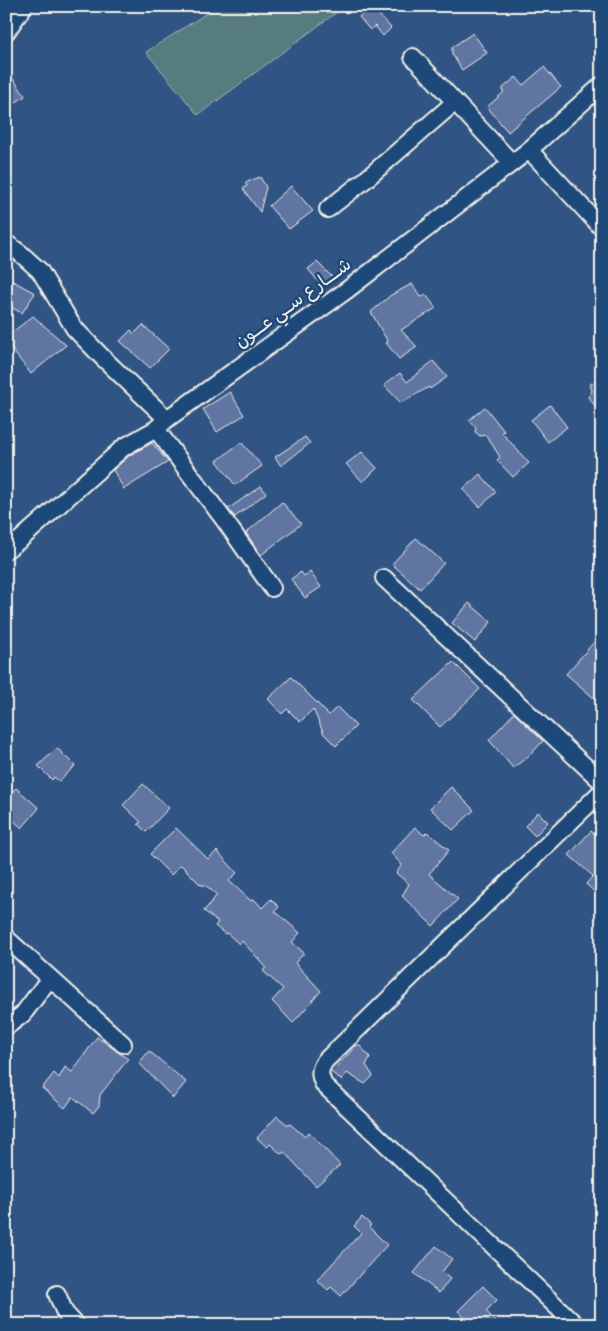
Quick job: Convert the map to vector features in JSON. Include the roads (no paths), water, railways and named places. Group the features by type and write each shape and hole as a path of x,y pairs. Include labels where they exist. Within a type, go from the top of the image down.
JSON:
{"street":[{"path":"6,32 24,6"},
{"path":"413,57 512,163"},
{"name":"شــــارع ســي عـــون","path":"6,550 21,539 124,447 162,424 347,290 529,150 602,85"},
{"path":"328,209 365,180 455,102"},
{"path":"529,150 602,228"},
{"path":"6,243 40,271 74,328 162,424 225,521 272,588"},
{"path":"384,578 602,782"},
{"path":"576,1325 324,1085 320,1077 320,1069 325,1061 390,996 602,791"},
{"path":"6,938 123,1044"},
{"path":"6,1027 23,1014 50,978"},
{"path":"56,1294 65,1313 76,1325"}]}
